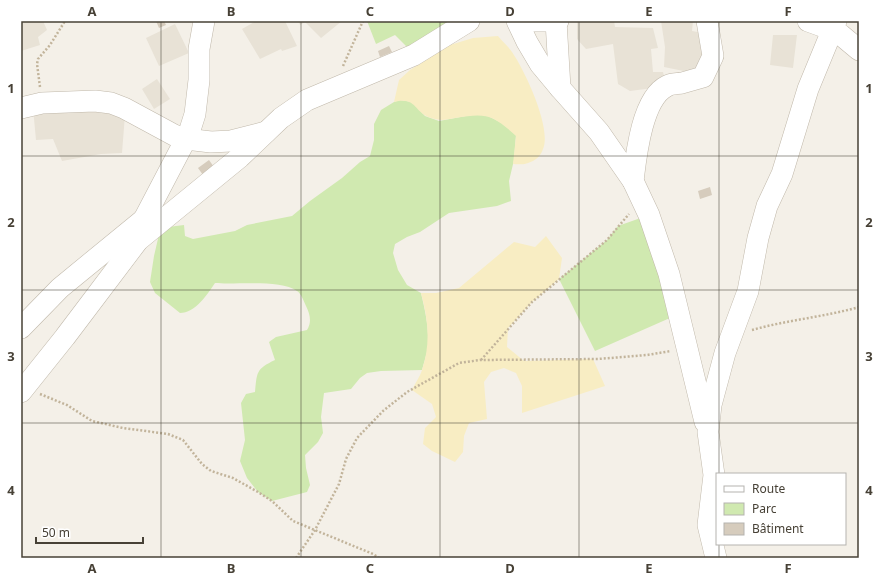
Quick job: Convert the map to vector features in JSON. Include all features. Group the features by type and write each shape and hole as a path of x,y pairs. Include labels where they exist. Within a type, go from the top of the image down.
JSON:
{"street":[{"path":"136,242 144,219 186,140 195,114 199,80 198,49 204,21"},
{"path":"22,391 65,337 136,242 240,157 281,118 307,100 414,55 469,21"},
{"path":"517,21 540,64 599,132 633,181 649,215 668,274 708,432 714,475 708,525 716,558"},
{"path":"532,21 557,21 560,88"},
{"path":"633,181 636,150 640,132 652,103 659,92 668,85 681,84 703,77 713,56 707,21"},
{"path":"808,21 842,29 859,50"},
{"path":"708,432 711,405 725,354 748,291 758,238 767,206 782,174 808,88 842,29"},
{"path":"21,108 42,103 95,101 110,103 124,108 186,140 211,142 231,141 266,132"},
{"path":"21,328 60,288 144,219"}],"path":[{"path":"42,103 37,64 38,59 54,39 65,21"},
{"path":"333,88 363,21"},
{"path":"480,360 532,302 607,240 642,200"},
{"path":"731,336 776,323 838,313 859,307"},
{"path":"296,558 315,530 340,484 346,459 357,438 383,411 407,392 459,363 480,360 598,359 687,348"},
{"path":"22,391 41,394 67,405 92,421 123,428 168,434 183,440 202,464 211,472 233,478 272,500 293,522 373,554 378,558"}],"shaded area":[{"path":"21,21 43,21 47,30 38,37 40,45 21,51"},
{"path":"256,21 285,21 297,46 282,51 281,49 260,59 242,29"},
{"path":"298,21 342,21 321,38 305,22 300,25"},
{"path":"577,21 614,21 615,27 653,28 658,48 651,49 653,72 663,72 665,81 653,82 653,88 630,91 618,84 613,44 586,49 577,39"},
{"path":"661,21 693,21 692,31 709,34 703,75 664,67 665,47"},
{"path":"175,24 189,53 159,66 146,38"},
{"path":"773,35 797,35 793,68 770,65"},
{"path":"157,79 170,99 154,109 142,89"},
{"path":"33,108 57,108 125,115 122,153 101,154 62,161 53,139 36,140"}],"green space":[{"path":"367,21 462,21 412,52 395,35 376,44"},
{"path":"400,100 412,102 425,116 439,121 471,115 486,115 502,123 516,135 514,160 509,181 511,201 497,206 449,213 420,232 395,244 393,253 398,270 407,285 421,293 424,306 428,346 422,370 381,371 367,373 360,378 351,389 324,393 321,417 323,433 318,442 305,455 310,485 307,492 272,501 258,492 247,478 240,461 245,440 241,403 246,394 255,392 257,375 261,369 275,360 269,342 276,337 307,330 310,321 307,309 300,294 289,287 258,283 215,283 196,307 180,313 155,293 150,282 160,230 168,227 184,225 185,236 193,239 235,231 247,225 292,216 342,178 360,162 370,156 374,140 374,124 381,110"},
{"path":"649,215 679,314 595,351 559,279 607,240 618,226"}],"sand":[{"path":"498,36 512,52 524,72 541,114 544,128 545,140 542,152 535,160 525,164 513,164 516,136 494,119 482,116 466,116 437,120 425,116 415,106 407,101 394,102 399,80 410,70 450,45 473,38"},
{"path":"546,236 562,258 559,279 532,302 508,328 507,347 524,361 593,359 605,386 522,413 522,386 516,373 504,368 491,372 484,382 487,419 469,423 464,436 463,452 455,462 432,451 423,444 425,428 436,417 432,404 412,390 421,373 427,351 427,321 421,293 436,293 459,288 514,242 535,247"}],"building":[{"path":"156,21 164,21 166,25 159,28"},
{"path":"389,46 392,52 380,57 378,51"},
{"path":"209,160 214,167 203,175 198,168"},
{"path":"710,187 712,195 700,199 698,191"}]}
